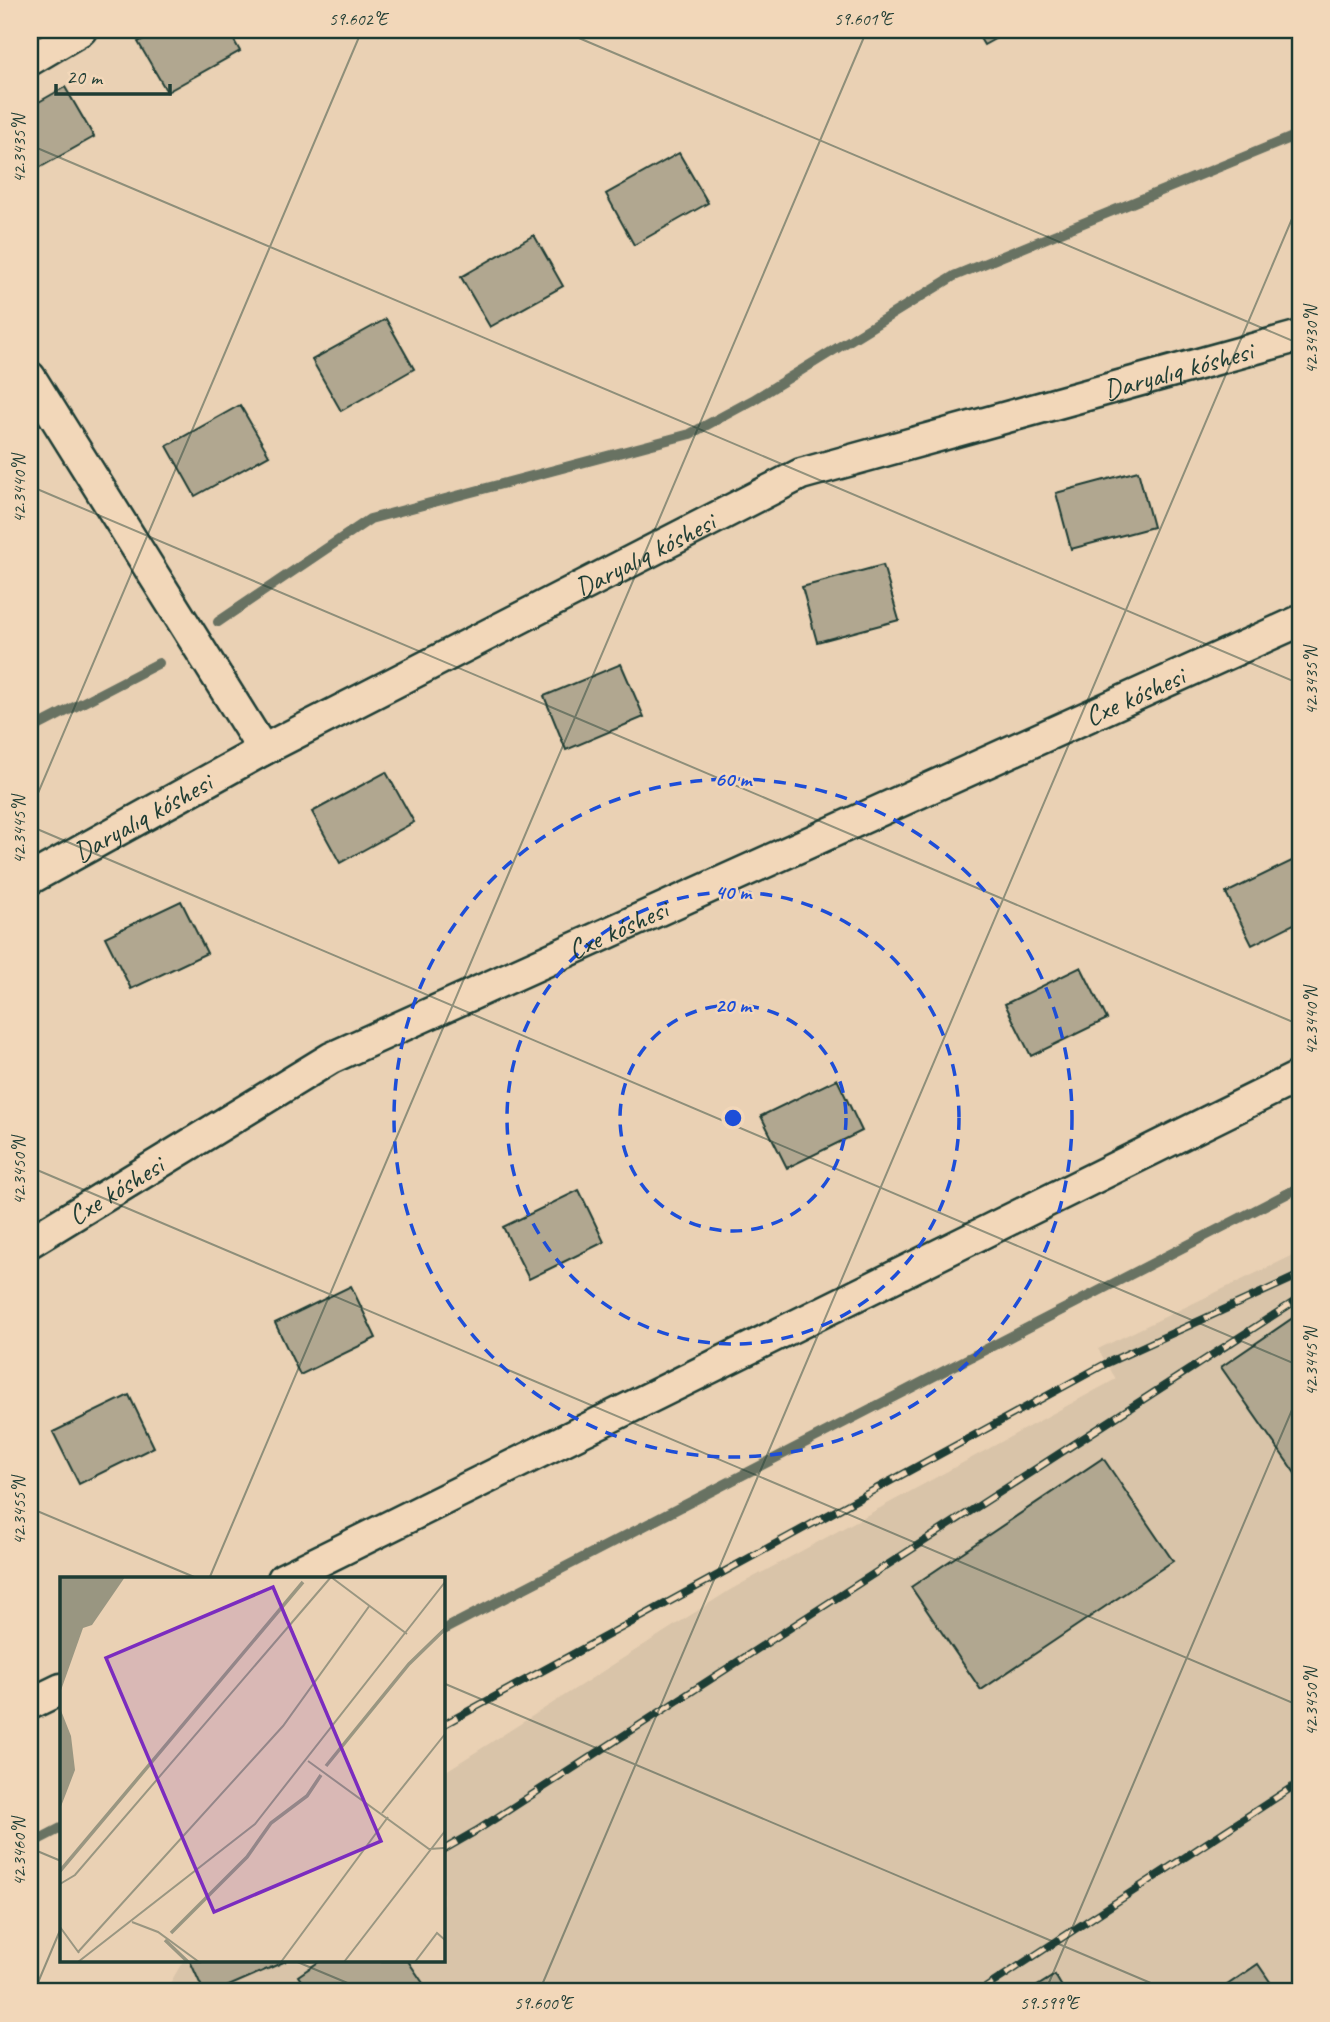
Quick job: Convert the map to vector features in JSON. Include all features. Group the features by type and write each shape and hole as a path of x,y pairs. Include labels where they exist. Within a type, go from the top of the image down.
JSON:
{"street":[{"path":"30,60 81,30"},
{"name":"Daryalıq kóshesi","path":"30,879 263,750 801,474 1300,337"},
{"path":"30,377 263,750"},
{"name":"Cxe kóshesi","path":"30,1242 331,1058 1300,621"},
{"path":"287,1577 1300,1076"},
{"path":"30,1704 60,1689"}],"shaded area":[{"path":"1300,1252 1300,1992 165,1992 182,1962 444,1962 444,1772 730,1590 1116,1379 1098,1349"}],"building":[{"path":"160,30 228,30 240,51 167,92 138,42"},
{"path":"975,30 1011,30 984,45"},
{"path":"65,87 94,137 30,173 30,107"},
{"path":"679,153 708,203 634,245 606,194"},
{"path":"534,235 563,286 490,327 461,277"},
{"path":"386,319 414,369 341,411 312,360"},
{"path":"240,405 269,455 195,496 167,446"},
{"path":"1138,471 1153,527 1071,549 1056,493"},
{"path":"883,565 899,620 817,642 802,587"},
{"path":"621,664 644,717 566,750 544,696"},
{"path":"386,772 414,822 340,863 312,812"},
{"path":"1300,857 1300,921 1252,945 1226,893"},
{"path":"181,901 207,953 131,989 105,937"},
{"path":"1081,967 1107,1019 1031,1056 1005,1004"},
{"path":"837,1079 862,1131 787,1168 761,1116"},
{"path":"579,1190 604,1242 529,1279 503,1227"},
{"path":"351,1286 376,1338 300,1375 275,1323"},
{"path":"1300,1313 1300,1479 1299,1479 1221,1367"},
{"path":"129,1395 154,1447 79,1484 53,1432"},
{"path":"1103,1458 1173,1561 981,1690 911,1587"},
{"path":"190,1962 284,1962 215,1992 204,1992"},
{"path":"319,1962 409,1962 429,1992 309,1992 298,1976"},
{"path":"1258,1964 1277,1992 1217,1992"},
{"path":"1055,1975 1065,1992 1028,1992"}],"waterway":[{"path":"218,622 370,519 690,434 753,400 954,276 1300,134"},
{"path":"30,730 159,663"},
{"path":"444,1629 1300,1187"},
{"path":"30,1844 60,1829"}],"railway":[{"path":"444,1724 1107,1363 1300,1275"},
{"path":"444,1849 1300,1298"},
{"path":"979,1992 1300,1782"}]}
